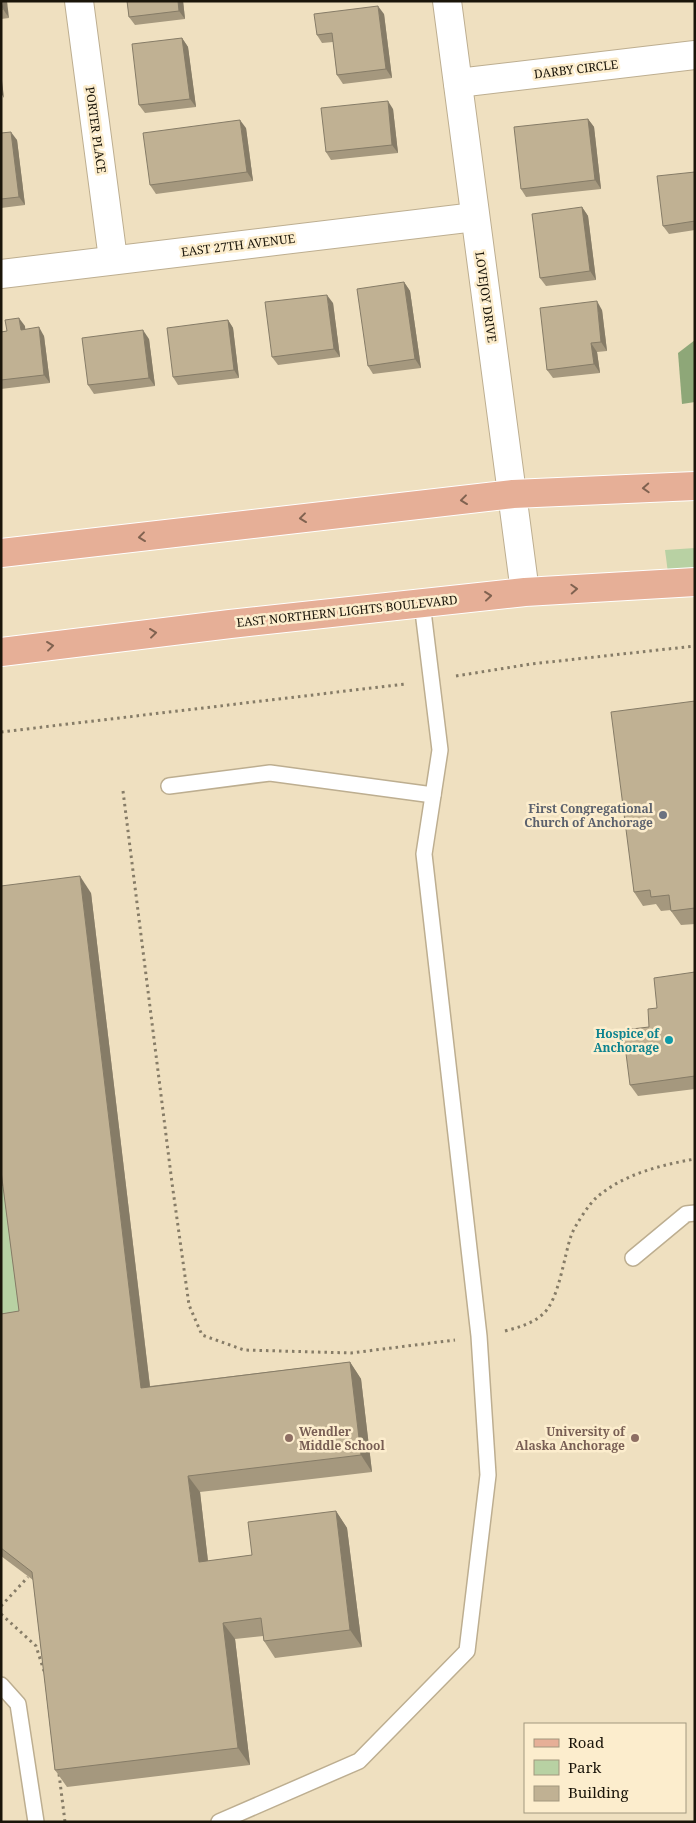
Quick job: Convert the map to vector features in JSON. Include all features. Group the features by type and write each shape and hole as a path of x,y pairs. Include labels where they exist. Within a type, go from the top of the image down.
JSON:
{"main road":[{"path":"1,553 513,494 695,486"},
{"name":"EAST NORTHERN LIGHTS BOULEVARD","path":"1,652 230,624 525,592 695,582"}],"street":[{"name":"PORTER PLACE","path":"79,1 113,259"},
{"name":"LOVEJOY DRIVE","path":"447,1 525,592"},
{"name":"DARBY CIRCLE","path":"458,83 695,55"},
{"name":"EAST 27TH AVENUE","path":"1,274 113,259 475,217"}],"lane":[{"path":"219,1822 358,1762 467,1651 488,1475 479,1336 424,854 440,750 422,603"},
{"path":"169,786 270,774 433,795"},
{"path":"634,1258 686,1214 695,1213"},
{"path":"1,1685 18,1704 36,1822"}],"path":[{"path":"1,732 432,680 531,664 695,646"},
{"path":"123,792 189,1305 202,1335 244,1350 351,1353 455,1340"},
{"path":"505,1331 528,1325 545,1313 555,1294 571,1233 596,1198 626,1178 668,1164 695,1159"},
{"path":"1,1606 28,1577"}],"green space":[{"path":"695,340 695,402 682,404 678,353"},
{"path":"695,548 695,572 668,573 665,550"},
{"path":"13,1185 31,1328 1,1332 1,1186"}],"building":[{"path":"127,1 178,1 179,11 129,17"},
{"path":"378,6 386,69 337,75 332,33 317,35 314,14"},
{"path":"182,38 190,99 139,105 132,44"},
{"path":"388,101 392,145 326,152 321,108"},
{"path":"588,119 595,180 521,189 514,127"},
{"path":"240,120 247,172 150,185 143,133"},
{"path":"11,132 19,197 1,199 1,133"},
{"path":"695,172 695,221 663,226 657,176"},
{"path":"582,207 590,271 540,278 532,214"},
{"path":"404,282 415,359 368,366 357,289"},
{"path":"327,295 334,349 272,357 265,302"},
{"path":"597,301 601,342 591,343 594,364 547,370 540,308"},
{"path":"19,318 21,330 39,327 44,375 1,380 1,332 7,331 5,320"},
{"path":"228,320 234,370 173,377 167,328"},
{"path":"143,330 149,378 88,385 82,338"},
{"name":"First Congregational Church of Anchorage","path":"695,701 695,908 671,911 669,895 651,897 650,890 634,892 611,712"},
{"name":"Wendler Middle School","path":"80,876 141,1388 350,1362 361,1455 188,1476 199,1562 252,1555 248,1522 336,1511 350,1630 264,1641 261,1618 223,1623 238,1748 55,1770 32,1572 1,1548 1,1314 19,1311 1,1171 1,886"},
{"name":"Hospice of Anchorage","path":"695,972 695,1076 630,1085 623,1030 649,1027 648,1009 657,1008 654,978"}],"place":[{"name":"First Congregational Church of Anchorage","path":"663,815"},
{"name":"Hospice of Anchorage","path":"669,1040"},
{"name":"Wendler Middle School","path":"289,1438"},
{"name":"University of Alaska Anchorage","path":"635,1438"}]}
